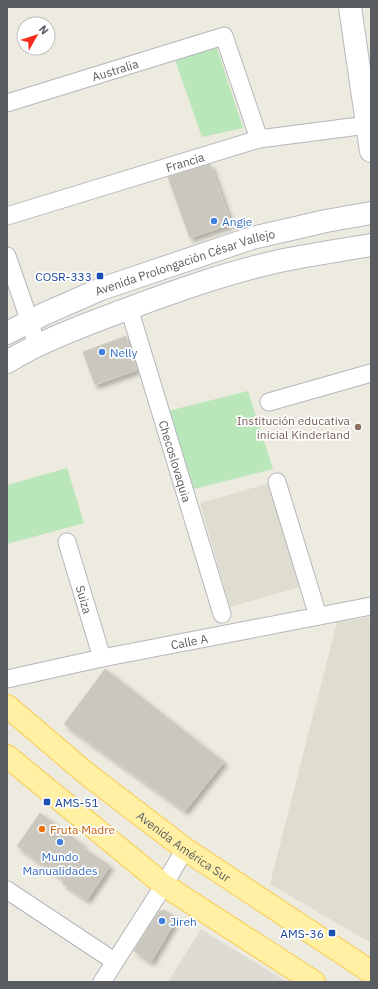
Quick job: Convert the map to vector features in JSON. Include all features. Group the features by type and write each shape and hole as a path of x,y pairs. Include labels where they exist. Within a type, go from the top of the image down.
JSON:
{"main road":[{"path":"350,7 365,58 367,125 371,152"},
{"name":"Avenida Prolongación César Vallejo","path":"7,333 44,314 101,289 252,238 326,221 371,213"},
{"name":"Avenida Prolongación César Vallejo","path":"7,362 53,338 129,308 206,281 284,260 371,245"},
{"name":"Avenida América Sur","path":"7,706 87,774 185,849 371,972"},
{"path":"7,756 164,885 314,982"}],"street":[{"name":"Australia","path":"7,103 224,36 259,139"},
{"name":"Francia","path":"7,216 259,139 367,125"},
{"path":"7,256 37,347"},
{"name":"Checoslovaquia","path":"129,308 222,614"},
{"path":"269,402 371,373"},
{"path":"277,482 318,616"},
{"name":"Suiza","path":"67,542 102,658"},
{"name":"Calle A","path":"7,679 102,658 371,606"},
{"path":"102,982 164,885 185,849"},
{"path":"7,890 114,961"}],"shaded area":[{"path":"270,483 300,587 230,607 200,503"},
{"path":"371,617 371,943 270,884 337,622"},
{"path":"201,929 287,982 168,982"}],"green space":[{"path":"215,42 243,128 202,137 174,57"},
{"path":"248,391 273,469 190,490 168,411"},
{"path":"67,468 84,523 7,544 7,485"}],"building":[{"path":"210,164 231,224 190,238 168,177"},
{"path":"126,336 137,370 95,385 83,352"},
{"path":"105,669 224,762 185,811 64,724"},
{"path":"40,813 83,845 82,847 110,866 87,900 62,883 64,880 17,846"},
{"path":"164,910 177,918 151,962 134,951 158,912"}],"place":[{"name":"Angie","path":"214,221"},
{"name":"COSR-333","path":"100,276"},
{"name":"Nelly","path":"102,352"},
{"name":"Institución educativa inicial Kinderland","path":"358,427"},
{"name":"AMS-51","path":"47,802"},
{"name":"Fruta Madre","path":"42,829"},
{"name":"Mundo Manualidades","path":"60,842"},
{"name":"Jireh","path":"162,921"},
{"name":"AMS-36","path":"332,933"}]}
